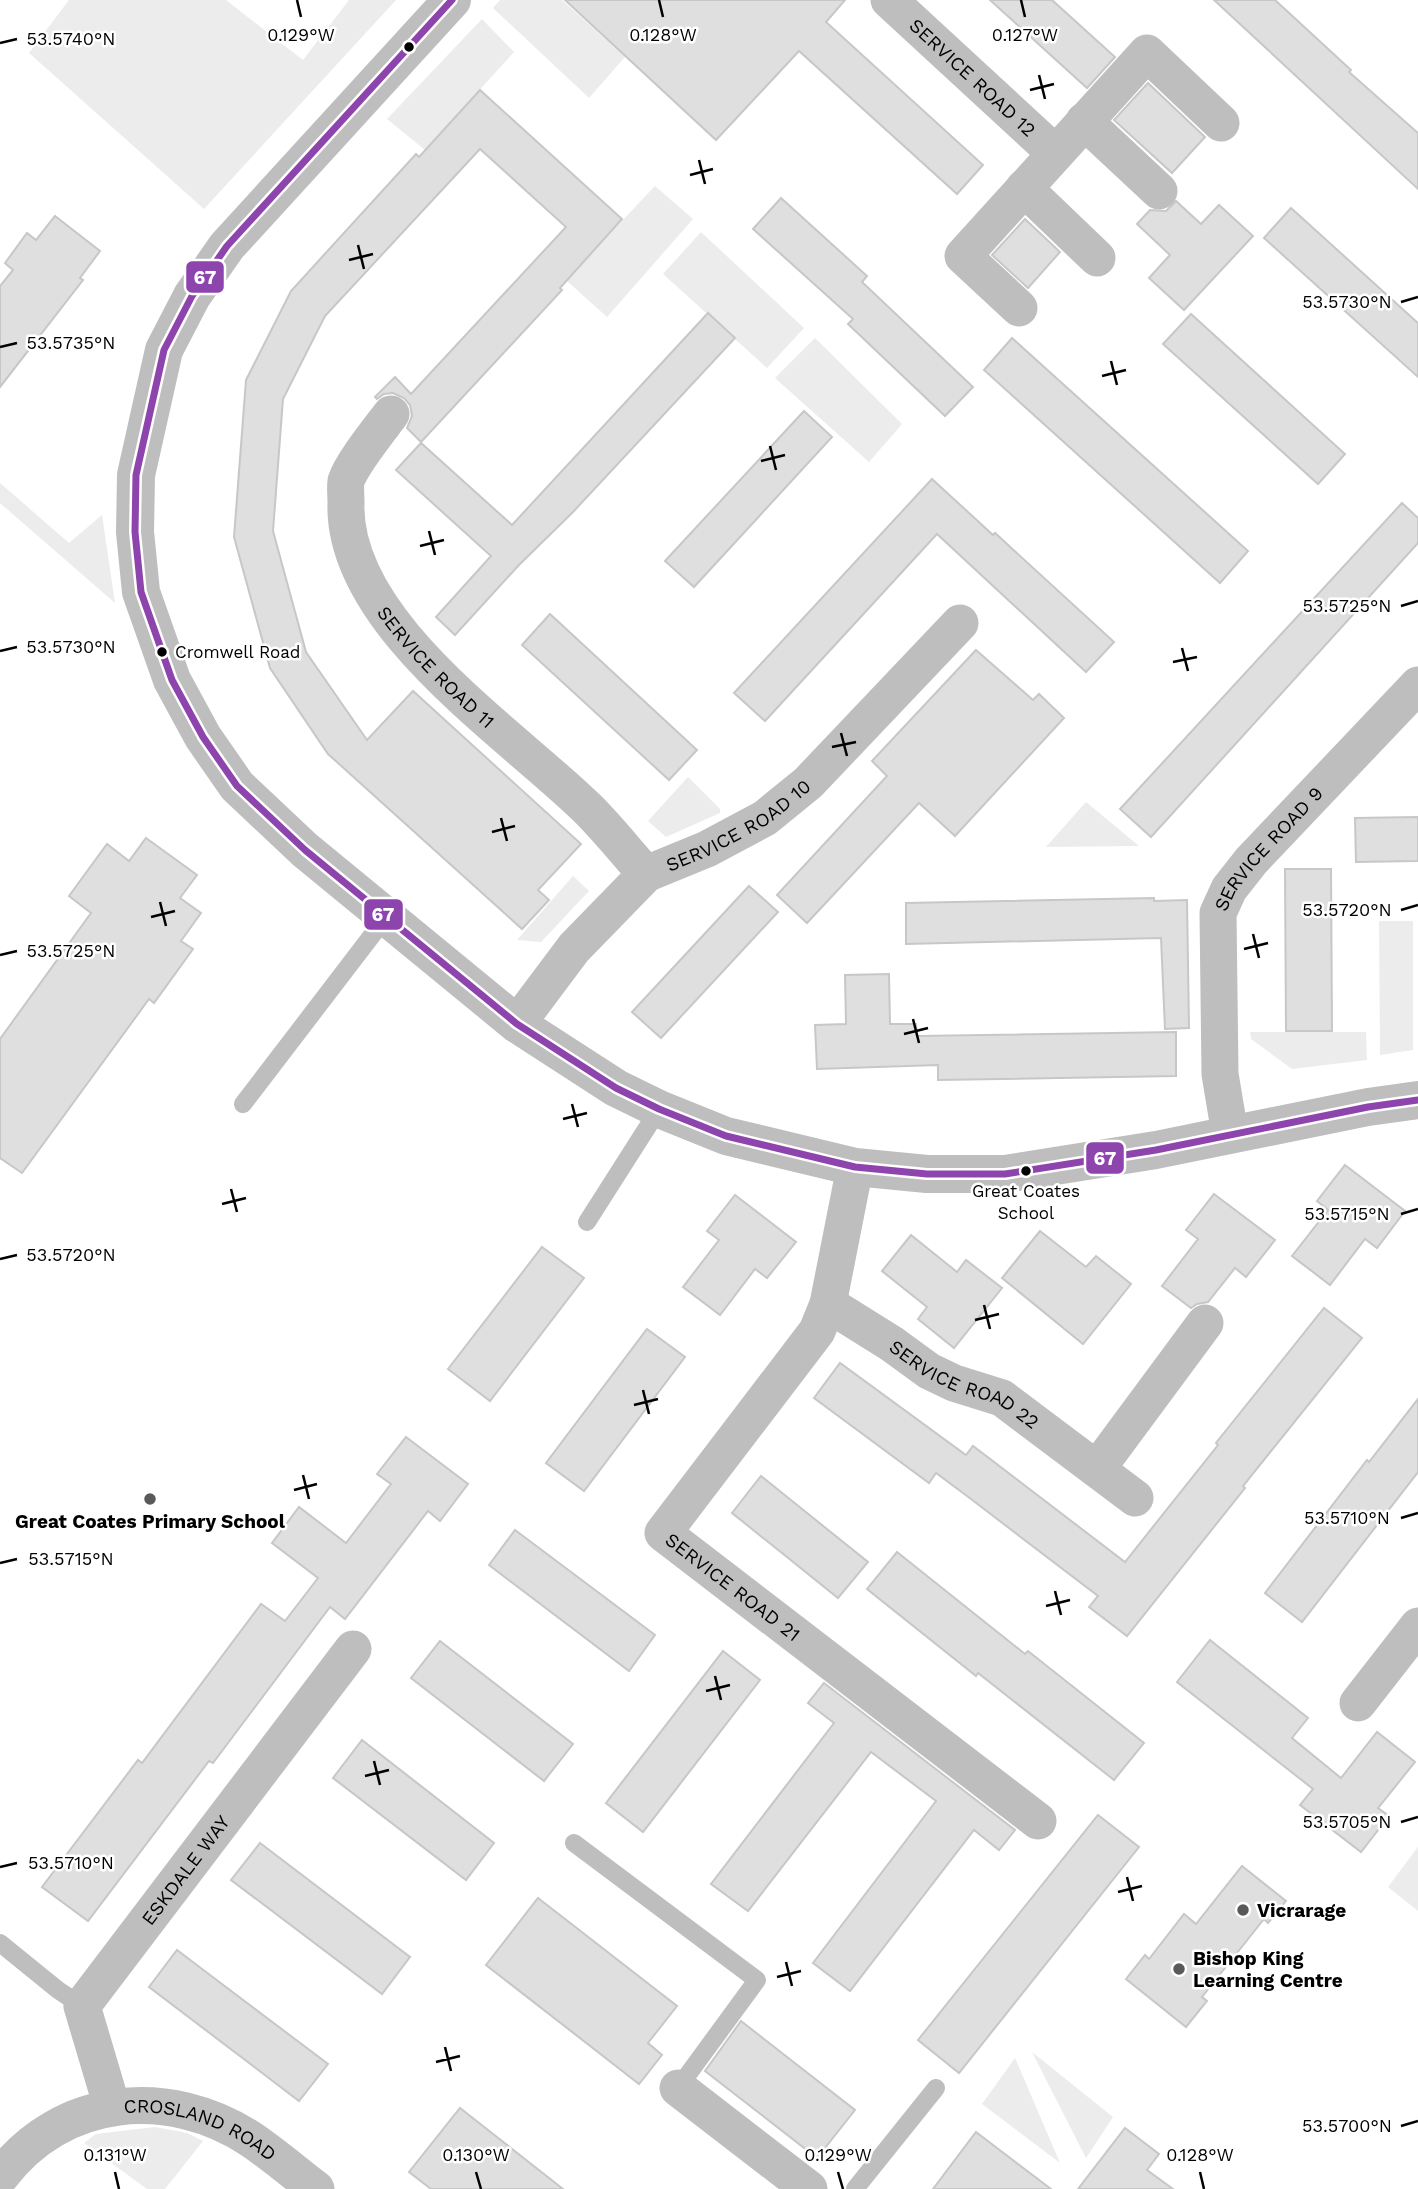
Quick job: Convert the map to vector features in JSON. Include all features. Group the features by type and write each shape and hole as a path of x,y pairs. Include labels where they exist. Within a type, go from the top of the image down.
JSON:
{"street":[{"path":"452,0 227,246 192,296 164,350 136,475 135,532 141,592 172,680 203,737 237,786 305,850 517,1024 616,1088 726,1136 855,1167 927,1174 1005,1174 1156,1150 1418,1100"},
{"name":"SERVICE ROAD 12","path":"889,0 1055,153"},
{"path":"1018,308 963,256 1147,53 1221,123"},
{"path":"1084,121 1159,191"},
{"path":"1024,188 1097,258"},
{"name":"SERVICE ROAD 11","path":"391,414 346,481 345,521 356,561 381,607 416,650 470,703 589,810 646,874"},
{"name":"SERVICE ROAD 10","path":"517,1024 574,948 646,874 707,849 765,818 808,783 960,623"},
{"name":"SERVICE ROAD 9","path":"1230,1134 1220,1074 1218,913 1228,889 1251,861 1418,685"},
{"name":"SERVICE ROAD 21","path":"855,1167 828,1304 817,1331 663,1533 1038,1821"},
{"name":"SERVICE ROAD 22","path":"828,1304 929,1371 954,1383 1002,1398 1135,1498"},
{"path":"1097,1469 1205,1323"},
{"path":"1358,1703 1418,1626"},
{"name":"ESKDALE WAY","path":"82,2006 353,1649"},
{"path":"82,2006 112,2107"},
{"path":"678,2088 809,2189"},
{"name":"CROSLAND ROAD","path":"0,2177 12,2161 43,2135 66,2122 112,2107 160,2105 228,2127 252,2140 316,2189"}],"lane":[{"path":"243,1104 386,917"},
{"path":"587,1222 659,1109"},
{"path":"574,1843 757,1980 678,2088"},
{"path":"0,1943 82,2006"},
{"path":"855,2189 936,2088"}],"shaded area":[{"path":"69,0 226,0 303,60 349,0 396,0 204,209 29,53"},
{"path":"500,0 562,0 625,57 589,98 493,8"},
{"path":"482,19 514,52 425,150 387,119"},
{"path":"655,186 693,219 607,317 566,280"},
{"path":"701,232 804,328 767,368 663,274"},
{"path":"815,338 902,424 869,462 775,378"},
{"path":"0,483 69,543 102,515 115,603 0,503"},
{"path":"688,777 720,809 720,813 666,837 648,821"},
{"path":"1086,802 1139,846 1046,847"},
{"path":"573,876 589,891 541,942 517,940"},
{"path":"1379,921 1413,921 1413,1050 1380,1055"},
{"path":"1250,1032 1366,1032 1367,1060 1292,1069 1251,1039"},
{"path":"1418,1847 1418,1911 1388,1887"},
{"path":"1032,2052 1113,2117 1086,2158"},
{"path":"1015,2058 1060,2163 982,2104"},
{"path":"155,2127 187,2133 203,2141 165,2189 147,2189 84,2143 96,2134"}],"building":[{"path":"565,0 845,0 826,22 983,165 957,194 799,51 716,140"},
{"path":"990,0 1052,0 1115,57 1087,88"},
{"path":"1214,0 1275,0 1351,70 1349,72 1418,133 1418,189"},
{"path":"1148,83 1205,137 1172,173 1114,120"},
{"path":"480,90 622,219 560,288 562,290 421,442 407,428 412,416 410,405 404,398 393,393 384,394 377,399 375,397 395,377 411,394 566,227 480,149 325,316 283,399 273,531 306,652 367,740 413,691 581,844 538,890 549,900 522,929 328,754 270,668 234,537 246,380 291,291 416,154 419,157"},
{"path":"781,198 867,276 862,282 973,387 945,416 848,324 853,319 753,229"},
{"path":"1176,201 1201,224 1219,205 1253,236 1184,310 1149,278 1170,255 1137,224 1150,210 1166,211"},
{"path":"1291,208 1418,323 1418,377 1264,238"},
{"path":"55,216 100,251 80,278 83,280 0,387 0,286 13,270 5,263 27,233 36,240"},
{"path":"1025,219 1060,252 1028,288 992,255"},
{"path":"708,313 735,338 455,635 436,617 491,556 396,470 421,443 512,525"},
{"path":"1191,314 1345,454 1318,484 1163,344"},
{"path":"1012,338 1248,551 1220,583 984,370"},
{"path":"804,411 832,437 694,587 665,561"},
{"path":"932,479 1114,642 1086,672 937,534 765,721 734,693"},
{"path":"1402,503 1418,518 1418,543 1151,837 1120,809"},
{"path":"550,614 697,750 669,780 522,645"},
{"path":"976,650 1033,700 1039,694 1064,718 955,836 919,803 807,923 777,895 887,776 872,761"},
{"path":"1418,817 1418,861 1356,862 1355,818"},
{"path":"146,838 197,875 180,898 201,913 181,941 193,949 154,1003 149,999 22,1173 0,1158 0,1039 91,913 69,896 107,844 129,861"},
{"path":"1285,869 1331,869 1332,1031 1286,1031"},
{"path":"749,886 778,912 661,1038 632,1012"},
{"path":"1154,898 1154,901 1187,900 1189,1028 1165,1029 1161,938 906,944 906,903"},
{"path":"889,974 890,1024 916,1024 917,1036 1176,1032 1176,1076 938,1080 938,1065 817,1069 815,1025 846,1024 845,975"},
{"path":"1345,1165 1405,1211 1377,1248 1365,1239 1330,1285 1292,1256 1328,1210 1317,1201"},
{"path":"1214,1194 1275,1240 1246,1277 1235,1268 1208,1302 1191,1308 1162,1286 1198,1239 1186,1230"},
{"path":"735,1195 796,1242 767,1278 755,1269 720,1315 683,1287 719,1240 707,1231"},
{"path":"1040,1231 1086,1267 1096,1256 1131,1284 1083,1344 1002,1278"},
{"path":"911,1235 957,1272 966,1260 1002,1288 954,1348 918,1319 927,1307 882,1271"},
{"path":"542,1247 584,1278 490,1401 448,1369"},
{"path":"1324,1308 1362,1338 1127,1636 1089,1607 1098,1596 967,1496 936,1473 929,1483 814,1398 840,1363 966,1455 973,1446 1125,1562"},
{"path":"647,1329 685,1357 584,1491 546,1463"},
{"path":"1418,1399 1418,1472 1302,1622 1265,1593 1367,1460 1369,1462"},
{"path":"406,1437 468,1484 440,1521 428,1511 345,1619 330,1607 213,1763 209,1761 88,1921 42,1887 138,1760 142,1763 261,1604 285,1621 318,1578 272,1543 299,1507 346,1543 391,1484 377,1474"},
{"path":"761,1476 868,1562 838,1598 732,1513"},
{"path":"515,1530 655,1635 629,1671 489,1565"},
{"path":"897,1552 1025,1654 1028,1651 1144,1743 1114,1780 978,1673 976,1676 867,1589"},
{"path":"1210,1640 1308,1718 1292,1738 1341,1778 1377,1732 1415,1762 1378,1808 1389,1816 1361,1852 1300,1805 1313,1789 1177,1682"},
{"path":"440,1641 573,1744 544,1781 411,1678"},
{"path":"723,1651 760,1680 643,1832 606,1803"},
{"path":"824,1683 1015,1830 999,1850 974,1830 850,1991 813,1963 936,1801 871,1752 748,1911 711,1884 834,1723 808,1703"},
{"path":"362,1740 494,1843 466,1880 333,1778"},
{"path":"1098,1815 1139,1847 959,2073 918,2040"},
{"path":"260,1843 410,1957 382,1994 231,1880"},
{"name":"Bishop King Learning Centre","path":"1242,1866 1286,1901 1268,1923 1264,1919 1202,1997 1207,2001 1186,2027 1126,1979 1145,1955 1149,1959 1184,1914 1196,1924"},
{"path":"538,1898 677,2006 648,2043 662,2055 639,2084 486,1965"},
{"path":"177,1950 328,2064 299,2101 149,1987"},
{"path":"741,2021 855,2110 817,2158 705,2071"},
{"path":"460,2108 563,2189 431,2189 409,2172"},
{"path":"1125,2128 1159,2154 1147,2170 1173,2189 1078,2189"},
{"path":"976,2132 1051,2189 933,2189"}],"transit line":[{"name":"67","path":"452,0 227,246 192,296 164,350 136,475 135,532 141,592 172,680 203,737 237,786 305,850 517,1024 616,1088 726,1136 855,1167 927,1174 1005,1174 1156,1150 1368,1107 1418,1100"}],"place":[{"name":"Cromwell Road","path":"162,652"},
{"name":"Great Coates School","path":"1026,1171"},
{"name":"Great Coates Primary School","path":"150,1499"},
{"name":"Vicrarage","path":"1243,1910"},
{"name":"Bishop King Learning Centre","path":"1179,1969"}]}
